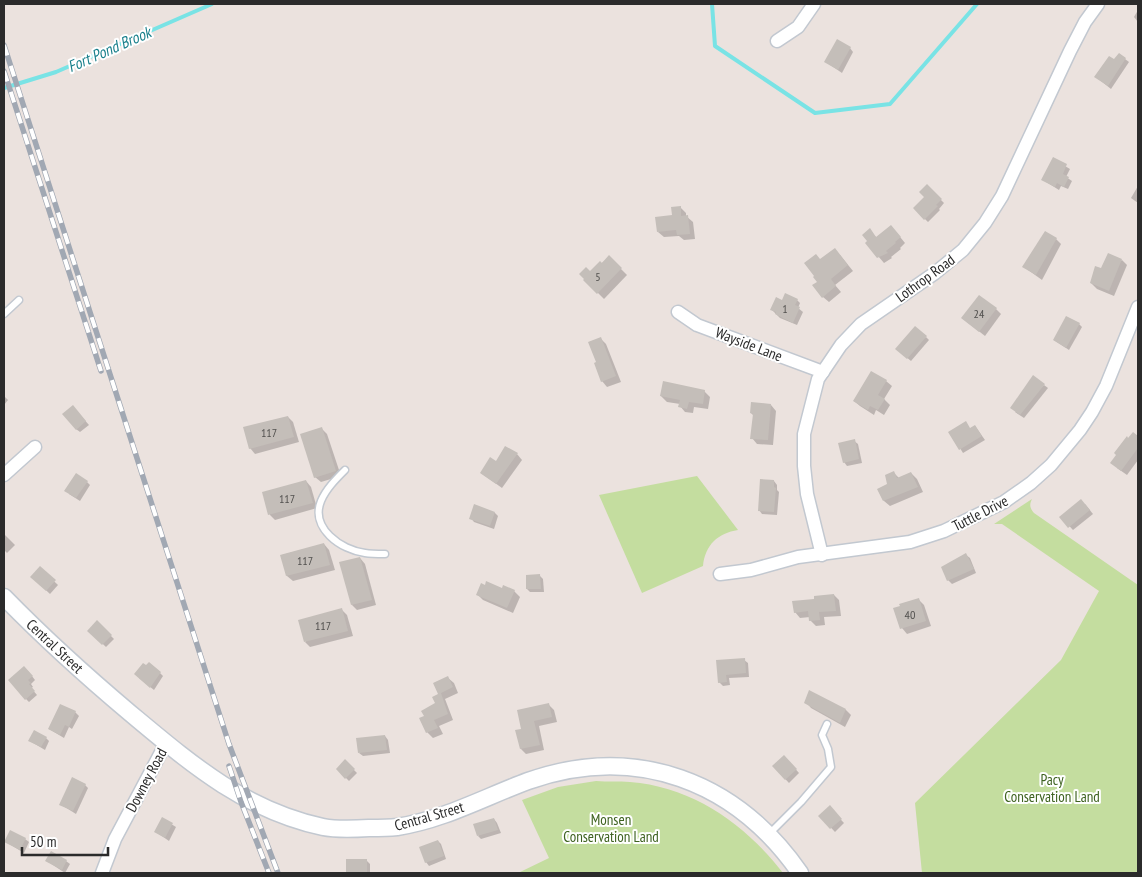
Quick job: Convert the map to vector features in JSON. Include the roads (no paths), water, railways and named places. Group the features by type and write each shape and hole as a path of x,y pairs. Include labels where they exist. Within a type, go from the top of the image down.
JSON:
{"street":[{"path":"777,41 798,27 814,4"},
{"name":"Lothrop Road","path":"822,554 807,494 804,466 804,434 818,379 841,345 861,324 963,250 985,223 1006,188 1070,51 1098,4"},
{"name":"Tuttle Drive","path":"720,574 751,570 798,557 910,542 935,534 1004,502 1031,483 1051,465 1092,412 1106,386 1137,311"},
{"name":"Wayside Lane","path":"678,312 697,324 822,372"},
{"path":"4,475 35,447"},
{"name":"Central Street","path":"4,597 48,642 166,743 217,782 250,802 297,820 326,827 354,829 397,827 446,814 531,780 566,771 591,767 641,768 684,779 705,788 747,814 788,856 800,873"},
{"name":"Downey Road","path":"102,873 115,839 166,743"}],"lane":[{"path":"4,314 19,300"},
{"path":"345,470 332,483 321,501 319,514 321,526 328,535 346,547 364,553 385,554"},
{"path":"768,835 801,802 831,767 828,749 822,735 826,724"}],"waterway":[{"name":"Fort Pond Brook","path":"4,88 56,72 212,4"},
{"path":"712,4 715,46 815,113 890,104 977,4"}],"railway":[{"path":"4,45 229,744 278,873"},
{"path":"4,71 101,371"},
{"path":"229,766 269,873"}],"park label":[{"name":"Pacy Conservation Land","path":"1052,788"},
{"name":"Monsen Conservation Land","path":"611,828"}]}
